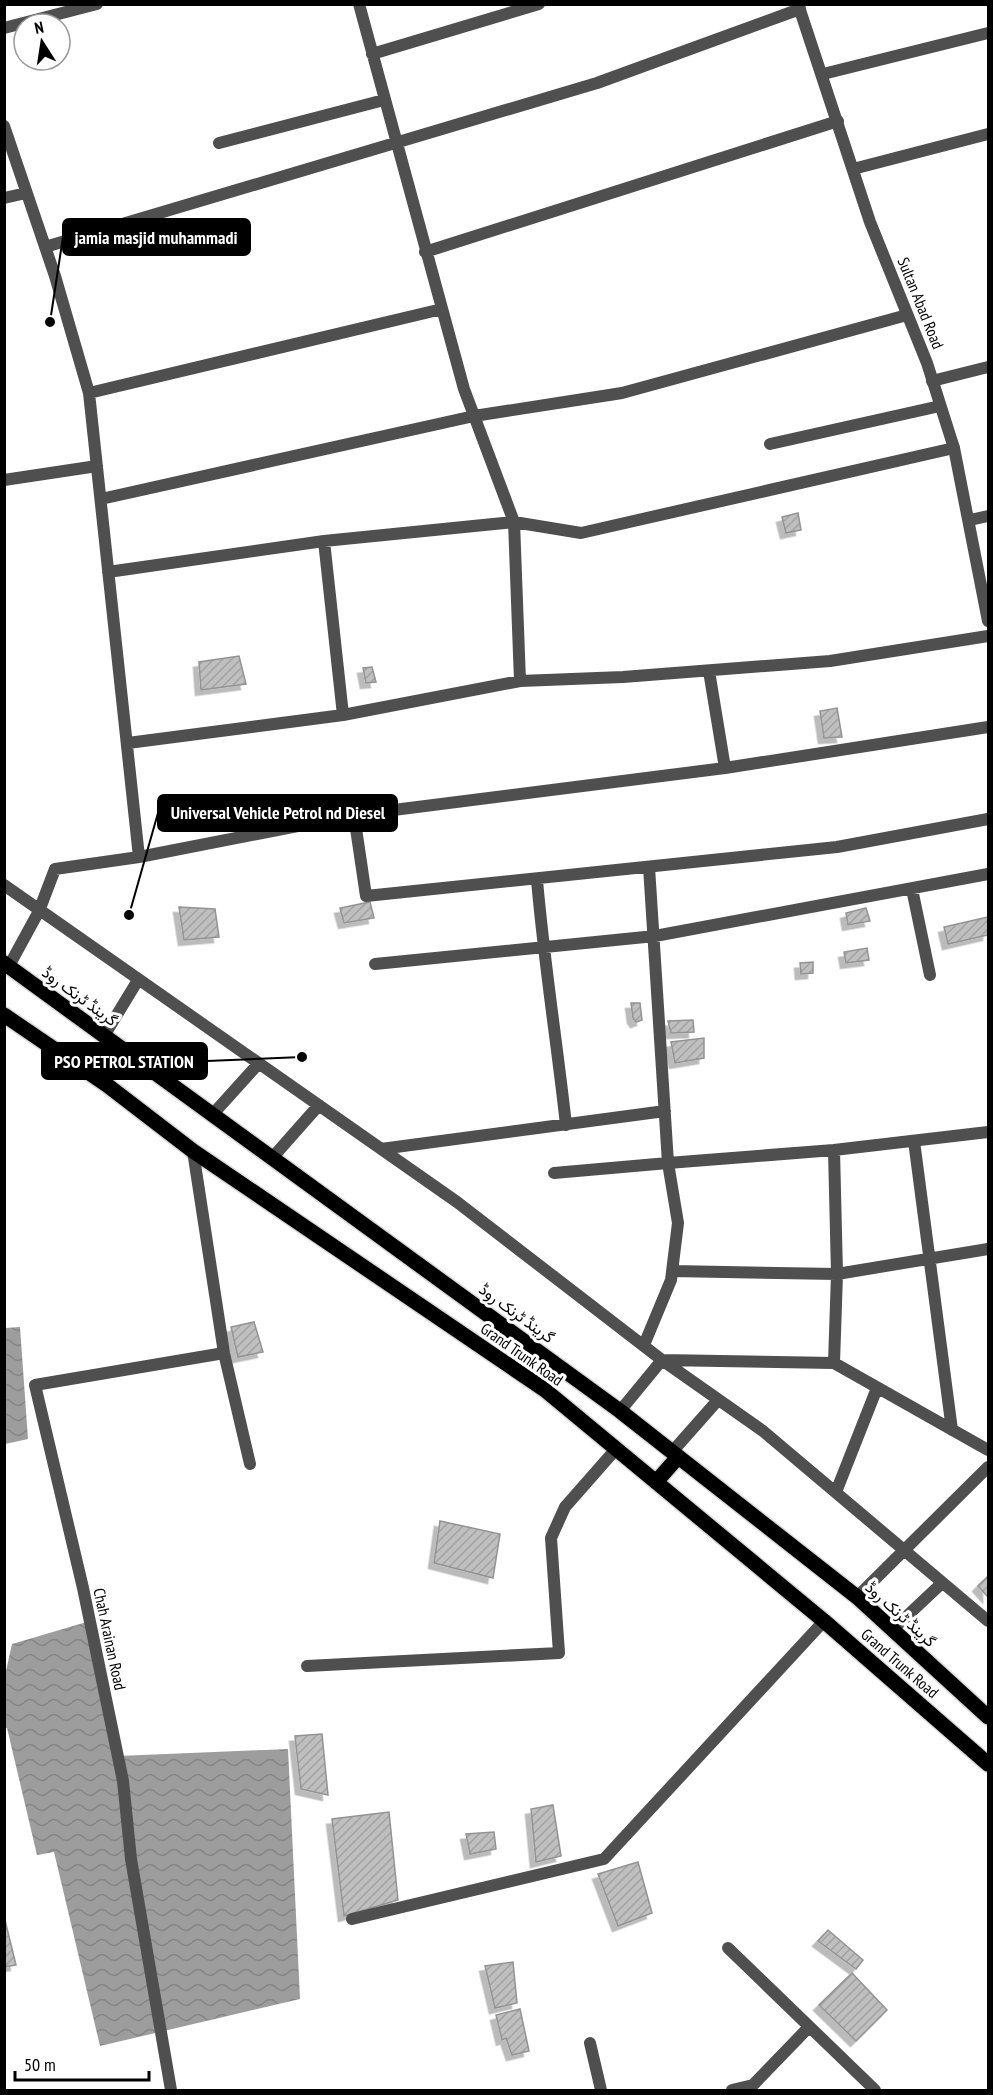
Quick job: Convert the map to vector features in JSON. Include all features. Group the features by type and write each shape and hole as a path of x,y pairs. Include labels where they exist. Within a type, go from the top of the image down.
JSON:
{"main road":[{"name":"گرینڈ ٹرنک روڈ","path":"7,964 620,1412 857,1598 988,1717"},
{"name":"Grand Trunk Road","path":"4,1015 107,1085 193,1151 545,1390 824,1621 988,1764"},
{"path":"656,1482 675,1455"}],"street":[{"path":"4,28 97,4"},
{"path":"359,4 425,252 474,416 514,522 520,681"},
{"path":"372,54 539,4"},
{"path":"45,248 597,83 799,7"},
{"name":"Sultan Abad Road","path":"799,7 870,222 908,315 954,448 970,520 988,621"},
{"path":"823,74 988,33"},
{"path":"219,143 384,100"},
{"path":"425,252 838,121"},
{"path":"4,126 45,248 88,393 139,857"},
{"path":"853,169 988,134"},
{"path":"4,198 26,193"},
{"path":"88,393 442,309"},
{"path":"100,499 474,416 622,393 908,315"},
{"path":"932,381 988,367"},
{"path":"770,444 940,406"},
{"path":"108,572 324,541 514,522 581,533 954,448"},
{"path":"4,480 97,466"},
{"path":"970,520 988,516"},
{"path":"324,541 343,715"},
{"path":"128,743 343,715 520,681 830,661 988,636"},
{"path":"709,670 725,768"},
{"path":"7,964 39,911 55,869 139,857 354,814 725,768 988,727"},
{"path":"354,814 366,896 837,847 988,819"},
{"path":"644,1345 671,1280 678,1223 668,1163 649,867"},
{"path":"375,964 655,936 988,874"},
{"path":"537,879 543,947 553,1004 566,1125"},
{"path":"4,885 457,1202 662,1360 763,1431 988,1621"},
{"path":"912,889 930,975"},
{"path":"104,1036 138,980"},
{"path":"213,1114 259,1063"},
{"path":"273,1157 319,1105"},
{"path":"381,1149 665,1111"},
{"path":"554,1173 834,1150 988,1132"},
{"path":"914,1141 952,1430"},
{"path":"834,1150 837,1274 834,1363"},
{"path":"193,1151 224,1353 250,1464"},
{"path":"672,1271 837,1274 988,1249"},
{"name":"Chah Arainan Road","path":"171,2091 131,1859 123,1781 83,1588 35,1385 224,1353"},
{"path":"620,1412 662,1360"},
{"path":"662,1360 834,1363 988,1450"},
{"path":"836,1492 877,1388"},
{"path":"675,1455 718,1400"},
{"path":"307,1666 559,1653 551,1538 566,1507 616,1449"},
{"path":"857,1598 988,1467"},
{"path":"892,1630 942,1583"},
{"path":"352,1919 604,1859 824,1621"},
{"path":"728,1948 875,2091"},
{"path":"732,2091 753,2085 809,2027"},
{"path":"590,2043 601,2091"}],"water":[{"path":"20,1327 28,1439 5,1444 5,1328"},
{"path":"90,1621 118,1756 288,1749 300,1999 100,2046 54,1852 37,1855 7,1728 5,1728 4,1680 12,1644"}],"building":[{"path":"798,513 801,530 786,533 782,517"},
{"path":"239,656 246,684 201,690 199,662"},
{"path":"372,667 376,682 366,683 363,668"},
{"path":"837,708 842,737 824,738 820,711"},
{"path":"370,902 374,918 344,923 340,908"},
{"path":"179,907 215,909 219,937 184,940"},
{"path":"866,908 870,921 848,925 846,913"},
{"path":"988,917 988,935 948,944 944,927"},
{"path":"867,948 869,960 846,963 844,952"},
{"path":"813,962 813,973 801,974 800,963"},
{"path":"631,1003 640,1003 642,1020 636,1022 633,1018"},
{"path":"693,1020 694,1032 671,1033 668,1021"},
{"path":"704,1038 704,1058 675,1063 671,1042"},
{"path":"254,1322 263,1352 238,1357 231,1327"},
{"path":"440,1521 500,1534 493,1578 434,1563"},
{"path":"988,1576 988,1597 978,1586"},
{"path":"322,1734 328,1795 301,1789 295,1736"},
{"path":"553,1805 561,1856 536,1862 531,1809"},
{"path":"389,1812 398,1900 344,1916 332,1819"},
{"path":"494,1832 496,1849 470,1854 466,1834"},
{"path":"638,1862 652,1913 618,1926 598,1874"},
{"path":"4,1916 16,1965 4,1967"},
{"path":"828,1930 863,1960 856,1969 818,1941"},
{"path":"513,1962 517,2003 495,2008 485,1966"},
{"path":"852,1973 887,2010 856,2041 819,2005"},
{"path":"520,2009 529,2051 512,2055 506,2038 502,2040 496,2015"}],"place":[{"name":"jamia masjid muhammadi","path":"50,322"},
{"name":"Universal Vehicle Petrol nd Diesel","path":"129,915"},
{"name":"PSO PETROL STATION","path":"302,1057"}]}
